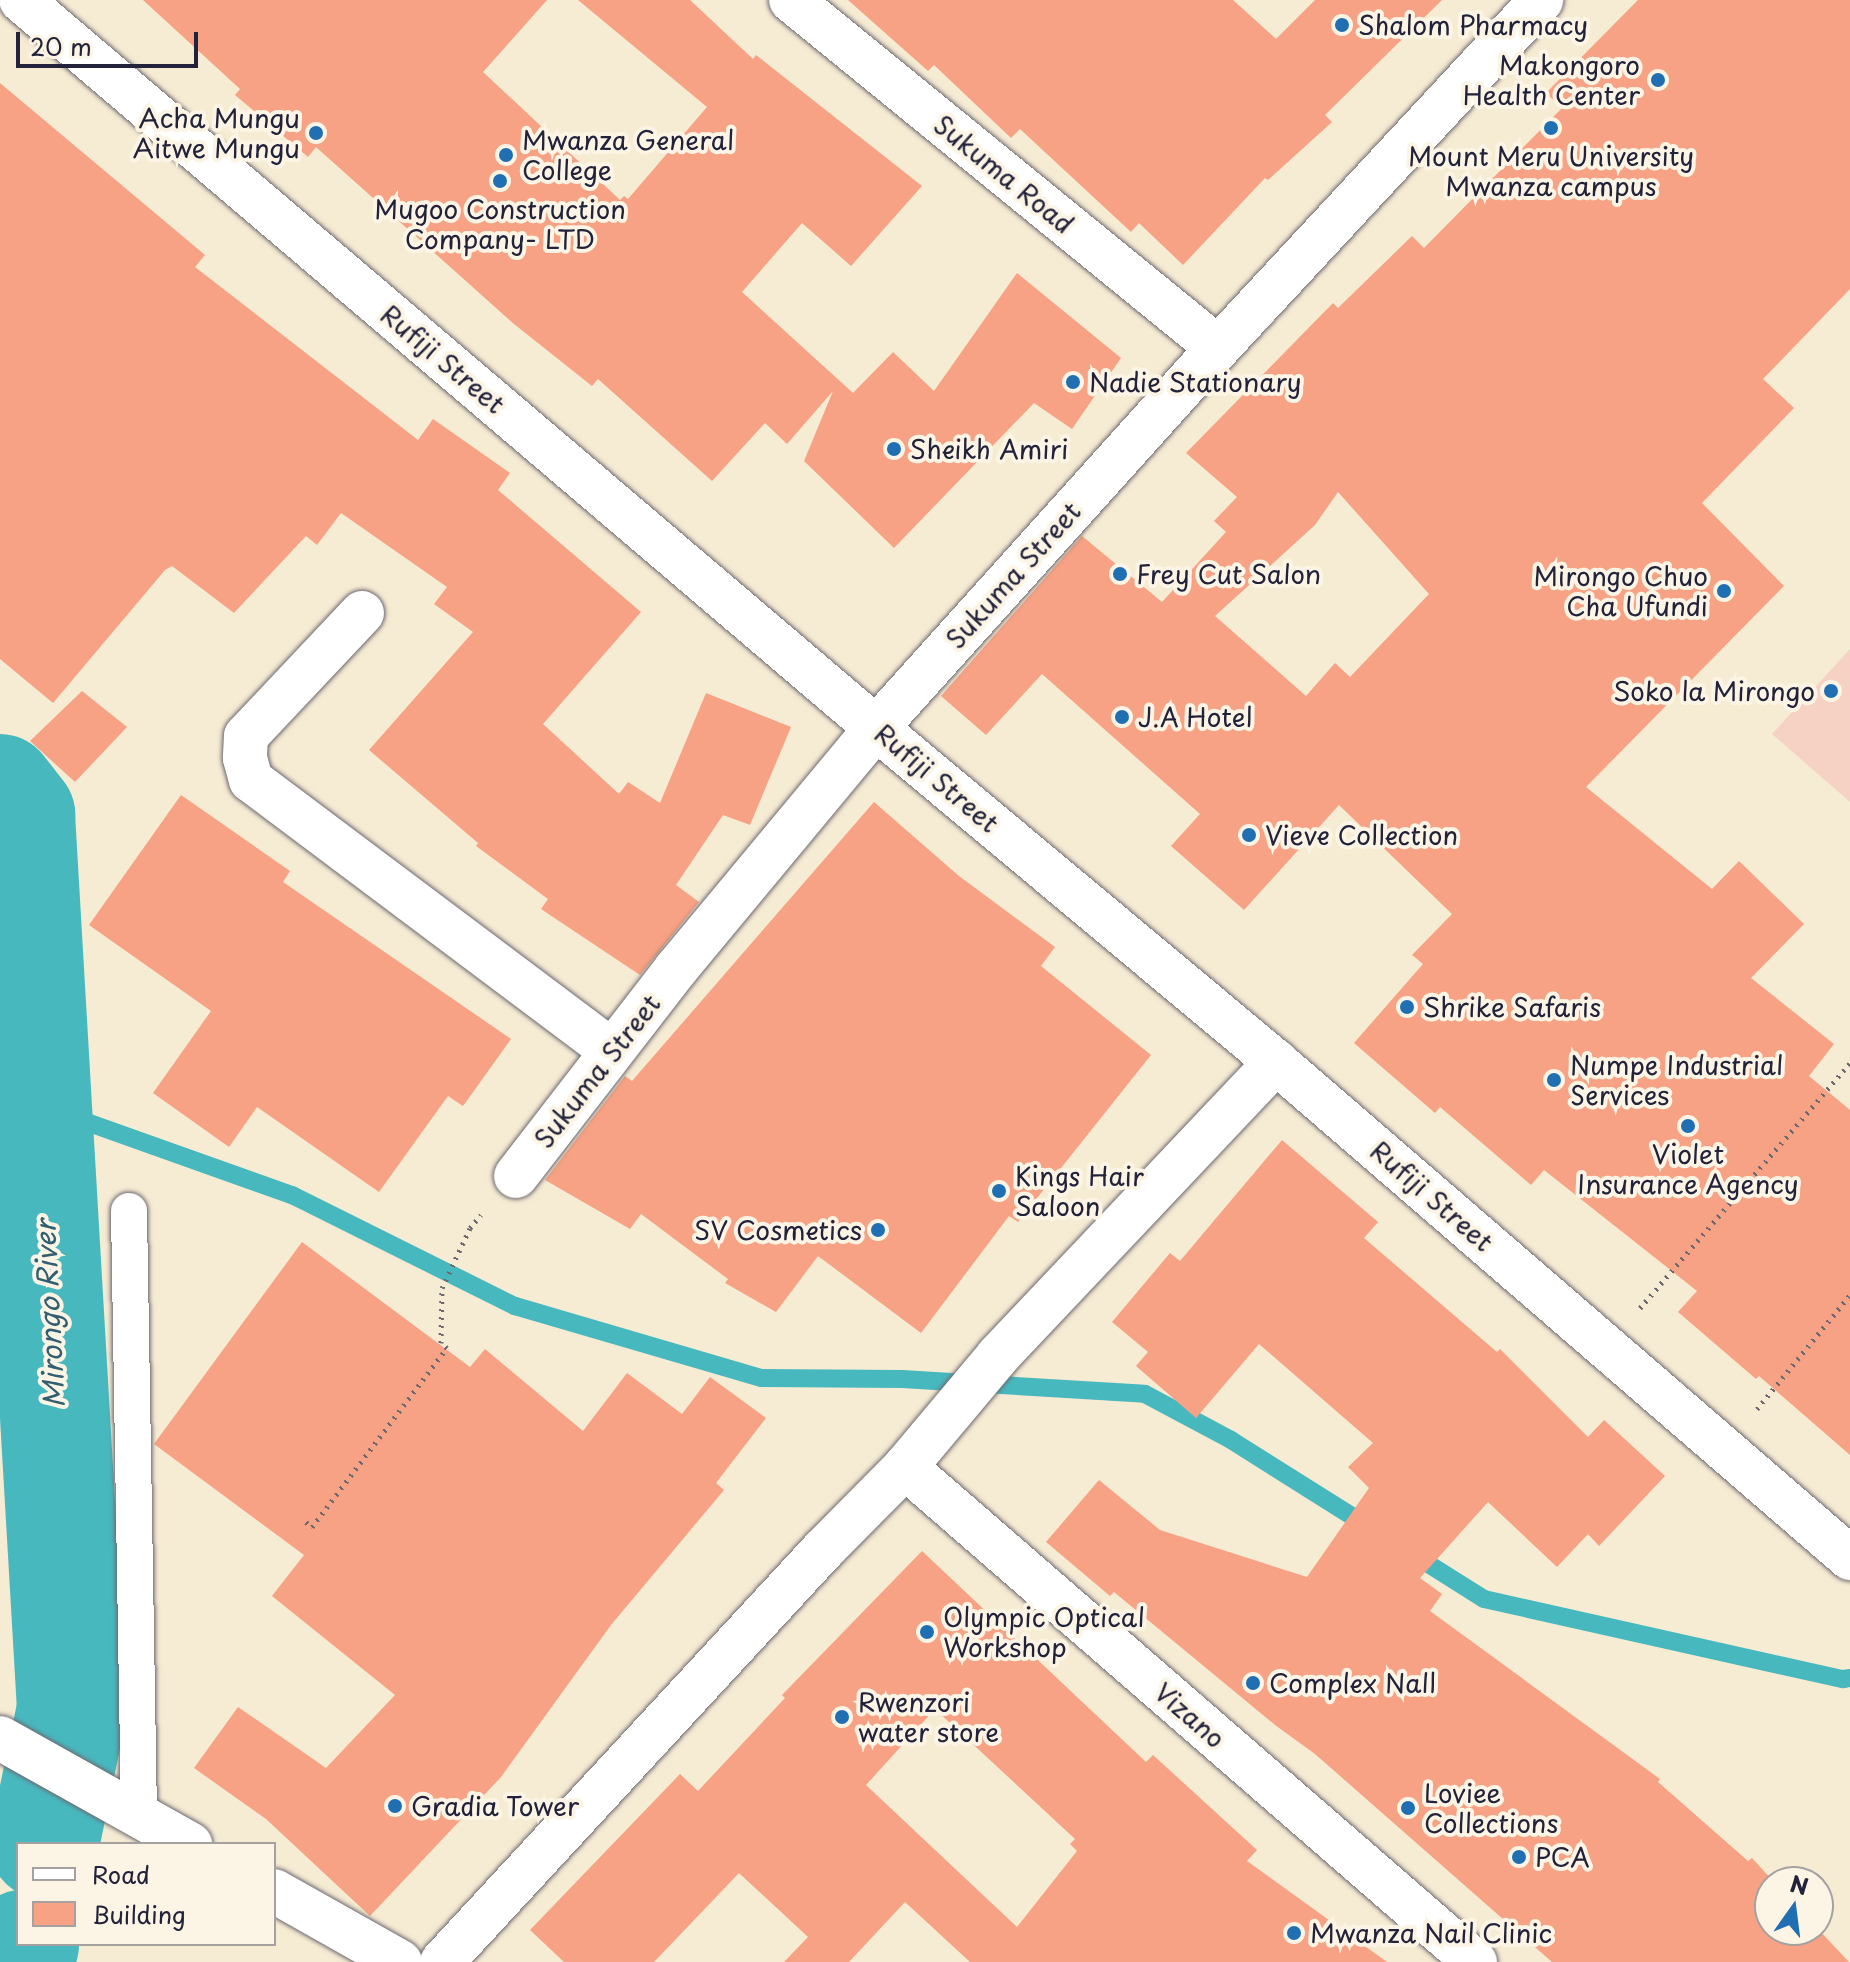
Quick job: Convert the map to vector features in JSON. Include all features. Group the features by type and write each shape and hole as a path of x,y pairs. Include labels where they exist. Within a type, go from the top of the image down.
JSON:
{"street":[{"name":"Rufiji Street","path":"21,0 876,728 1276,1062 1850,1558"},
{"name":"Sukuma Road","path":"791,0 1218,348"},
{"name":"Sukuma Street","path":"516,1176 612,1051 876,728 1218,348 1541,0"},
{"path":"362,613 246,736 245,758 251,780 612,1051"},
{"path":"442,1962 823,1550 917,1453 998,1356 1276,1062"},
{"name":"Vizano","path":"917,1453 1475,1962"},
{"path":"1,1739 186,1842"},
{"path":"276,1892 400,1962"}],"lane":[{"path":"129,1211 139,1815"}],"path":[{"path":"1606,1347 1850,1063"},
{"path":"306,1522 312,1527 447,1348 441,1343 442,1288 470,1228"},
{"path":"1724,1450 1850,1295"}],"shaded area":[{"name":"Soko la Mirongo","path":"1850,649 1850,802 1772,734"}],"building":[{"path":"143,0 547,0 483,72 620,200 624,196 628,199 707,107 578,0 690,0 753,59 756,55 922,186 851,266 802,223 742,292 853,393 893,352 934,391 1017,273 1121,358 1072,429 1034,403 894,548 804,461 833,391 787,444 765,423 712,481 598,379 592,386 514,324 316,147 308,157 235,95 240,89"},
{"path":"848,0 1233,0 1276,39 1315,0 1442,0 1325,115 1332,122 1268,180 1265,178 1183,265 1139,223 1131,232 1020,129 1011,138 934,65 928,71"},
{"path":"1638,0 1850,0 1850,289 1763,379 1794,408 1702,503 1784,586 1586,787 1712,889 1739,861 1804,924 1751,978 1834,1044 1809,1076 1850,1110 1850,1455 1759,1376 1756,1379 1678,1312 1697,1291 1544,1170 1531,1185 1440,1107 1435,1113 1354,1043 1423,964 1412,955 1452,914 1339,805 1244,910 1171,846 1200,814 1042,674 986,735 941,696 1082,536 1162,602 1226,532 1214,521 1237,497 1186,453 1333,303 1338,308 1412,236 1424,248 1562,108 1546,93","holes":["1338,492 1429,594 1350,677 1335,663 1306,696 1215,616 1315,525"]},
{"path":"0,83 205,255 195,267 418,440 433,419 510,473 498,490 641,612 543,724 619,794 628,782 660,803 706,693 791,727 750,825 723,815 676,885 699,902 640,975 541,909 548,899 476,846 478,843 369,750 473,632 434,604 447,587 341,513 317,545 306,536 234,613 172,566 165,570 53,703 0,659"},
{"path":"82,691 127,727 75,782 30,741"},
{"path":"181,795 290,871 283,882 511,1039 463,1106 448,1096 379,1192 257,1107 229,1147 153,1093 211,1011 89,925"},
{"path":"874,802 959,876 1055,947 1041,966 1151,1055 1018,1222 1009,1216 921,1333 818,1256 776,1312 725,1283 728,1279 641,1214 630,1229 545,1180 625,1076 632,1081"},
{"path":"1282,1140 1378,1222 1364,1238 1497,1352 1500,1349 1588,1437 1604,1420 1665,1476 1599,1546 1588,1534 1557,1567 1488,1502 1420,1578 1442,1594 1430,1611 1660,1779 1658,1782 1748,1861 1752,1858 1759,1866 1754,1866 1754,1946 1834,1946 1849,1962 1552,1962 1315,1754 1275,1725 1114,1592 1110,1596 1046,1542 1099,1480 1160,1530 1307,1577 1369,1488 1348,1467 1373,1443 1259,1344 1196,1418 1136,1366 1148,1352 1112,1322 1170,1253 1180,1261"},
{"path":"302,1242 470,1367 485,1349 583,1431 627,1373 682,1414 710,1377 766,1418 716,1483 724,1490 611,1625 501,1777 370,1916 266,1819 194,1768 238,1707 326,1768 395,1695 272,1596 304,1555 154,1444"},
{"path":"922,1551 1146,1762 1153,1755 1257,1850 1247,1861 1387,1962 970,1962 905,1902 849,1962 784,1962 808,1937 739,1873 654,1962 564,1962 530,1930 680,1774 698,1791 785,1698 782,1695","holes":["935,1709 1075,1839 1070,1844 1077,1851 1017,1927 866,1785"]}],"waterway":[{"name":"Mirongo River","path":"0,789 20,815 72,1709 44,1842"},
{"path":"36,1104 292,1195 515,1306 762,1378 902,1379 1145,1394 1231,1440 1369,1527"},
{"path":"1411,1553 1484,1599 1843,1679 1850,1678"},
{"name":"Mirongo River","path":"20,1962 24,1946"}],"place":[{"name":"Shalom Pharmacy","path":"1342,25"},
{"name":"Makongoro Health Center","path":"1658,80"},
{"name":"Mount Meru University Mwanza campus","path":"1551,128"},
{"name":"Acha Mungu Aitwe Mungu","path":"316,133"},
{"name":"Mwanza General College","path":"506,155"},
{"name":"Mugoo Construction Company- LTD","path":"500,181"},
{"name":"Nadie Stationary","path":"1073,382"},
{"name":"Sheikh Amiri","path":"894,449"},
{"name":"Frey Cut Salon","path":"1120,574"},
{"name":"Mirongo Chuo Cha Ufundi","path":"1724,591"},
{"name":"Soko la Mirongo","path":"1831,691"},
{"name":"J.A Hotel","path":"1122,717"},
{"name":"Vieve Collection","path":"1249,835"},
{"name":"Shrike Safaris","path":"1407,1007"},
{"name":"Numpe Industrial Services","path":"1554,1080"},
{"name":"Violet Insurance Agency","path":"1688,1126"},
{"name":"Kings Hair Saloon","path":"999,1191"},
{"name":"SV Cosmetics","path":"878,1230"},
{"name":"Olympic Optical Workshop","path":"927,1632"},
{"name":"Complex Nall","path":"1253,1683"},
{"name":"Rwenzori water store","path":"842,1717"},
{"name":"Gradia Tower","path":"395,1806"},
{"name":"Loviee Collections","path":"1408,1808"},
{"name":"PCA","path":"1519,1857"},
{"name":"Mwanza Nail Clinic","path":"1294,1933"}]}
